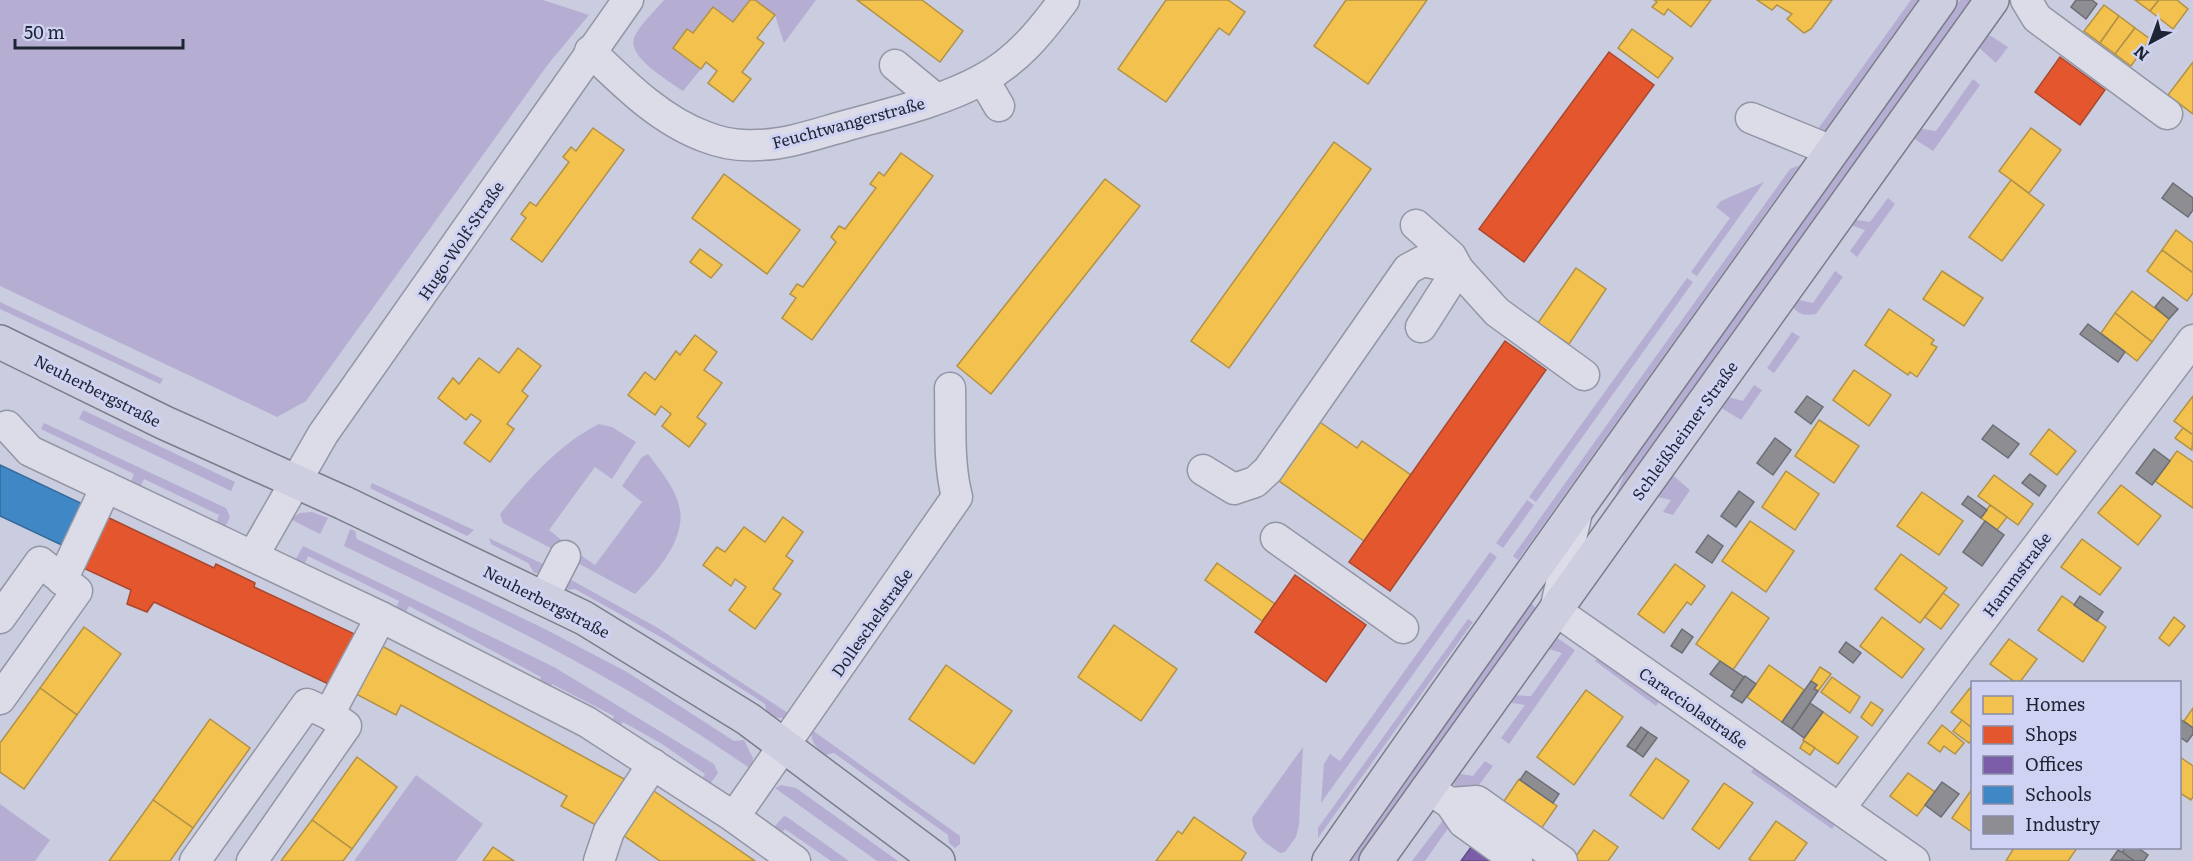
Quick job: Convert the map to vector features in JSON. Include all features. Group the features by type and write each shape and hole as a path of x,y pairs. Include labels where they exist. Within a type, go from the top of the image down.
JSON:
{"main road":[{"path":"1329,861 1491,628 1577,512 1940,0"},
{"name":"Schleißheimer Straße","path":"1376,861 1439,796 1556,610 1992,0"},
{"name":"Neuherbergstraße","path":"0,342 165,423 543,597 632,645 713,695 938,861"}],"street":[{"name":"Hugo-Wolf-Straße","path":"295,482 323,434 413,329 590,51 628,0"},
{"name":"Feuchtwangerstraße","path":"590,51 633,90 678,125 708,138 732,144 756,146 796,139 936,99 983,79 1017,56 1038,35 1064,0"},
{"path":"2026,0 2037,18 2167,114"},
{"path":"895,65 936,99"},
{"path":"983,79 999,106"},
{"path":"1750,118 1833,151"},
{"path":"1416,225 1450,256 1458,269 1497,312 1584,375"},
{"path":"1203,470 1234,489 1255,482 1268,470 1408,269 1423,261 1458,269"},
{"path":"1420,327 1458,269"},
{"name":"Hammstraße","path":"1840,808 2193,340"},
{"name":"Dolleschelstraße","path":"785,746 957,497 950,459 952,445 950,388"},
{"path":"7,426 30,450 381,617 586,723 734,817 795,861"},
{"path":"253,556 295,482"},
{"path":"62,580 106,487"},
{"path":"1556,610 1577,512"},
{"path":"1276,538 1403,628"},
{"path":"543,597 565,556"},
{"path":"0,618 40,562 77,591 0,699"},
{"name":"Caracciolastraße","path":"1556,610 1914,861"},
{"path":"329,714 381,617"},
{"path":"195,861 307,704 329,714 346,726 252,861"},
{"path":"734,817 785,746"},
{"path":"276,748 313,774"},
{"path":"599,861 609,831 653,764"},
{"path":"1439,796 1463,822 1517,861"},
{"path":"1439,796 1477,801 1562,861"}],"shaded area":[{"path":"0,0 543,0 589,15 549,63 306,401 277,417 0,286"},
{"path":"664,0 750,0 733,22 713,7 693,33 673,48 701,69 683,91 651,68 637,53 634,45 634,38 640,28"},
{"path":"755,0 816,0 784,43 775,15"},
{"path":"1911,0 1918,0 1824,132 1815,133"},
{"path":"1960,0 1975,0 1613,503 1627,467"},
{"path":"1983,35 1991,36 2008,47 1996,63 1976,45"},
{"path":"1973,79 1980,85 1933,151 1916,140 1912,133 1916,128 1936,131"},
{"path":"1800,165 1518,560 1513,556 1790,169"},
{"path":"1764,182 1697,276 1691,272 1730,218 1716,207 1721,201"},
{"path":"1888,198 1895,204 1857,257 1850,251 1865,230 1847,224 1851,219 1870,222"},
{"path":"1835,271 1843,277 1816,314 1804,315 1798,312 1791,303 1794,299 1813,303"},
{"path":"1687,278 1693,282 1536,502 1529,497"},
{"path":"0,302 163,379 160,384 0,309"},
{"path":"1792,332 1800,337 1774,373 1767,368"},
{"path":"1754,385 1762,390 1741,420 1723,409 1720,402 1724,396 1743,401"},
{"path":"83,410 235,482 231,491 79,419"},
{"path":"44,423 226,508 230,517 222,533 214,529 219,515 144,479 138,492 129,488 134,474 41,429"},
{"path":"599,424 612,427 636,442 612,479 595,467 549,530 564,542 560,553 503,523 500,514 533,476 557,452"},
{"path":"648,454 675,495 680,510 680,522 678,533 667,556 635,594 572,560 582,556 595,565 642,502 622,486 642,457"},
{"path":"1667,476 1675,477 1690,490 1673,515 1663,512 1671,500 1653,496"},
{"path":"372,483 474,530 467,536 370,488"},
{"path":"1527,500 1534,505 1503,548 1496,543"},
{"path":"312,512 328,518 320,534 290,519 300,513"},
{"path":"350,529 355,531 357,539 543,628 627,672 734,741 744,740 753,758 752,770 654,706 553,649 344,546"},
{"path":"489,538 549,567 540,573 534,573 528,563 491,544"},
{"path":"303,546 554,667 714,764 718,773 705,791 697,786 705,774 662,744 623,722 615,735 607,730 614,716 552,684 544,697 535,691 541,677 409,606 402,619 393,615 399,601 308,556 302,570 292,566"},
{"path":"1490,552 1497,557 1321,803 1324,764 1330,754 1340,761"},
{"path":"566,577 658,628 791,715 782,718 770,716 767,714 765,704 666,640 575,589 564,590"},
{"path":"1530,601 1540,614 1363,861 1343,861"},
{"path":"1468,619 1473,622 1318,838 1318,828"},
{"path":"1556,637 1575,650 1509,744 1501,738 1525,705 1506,702 1511,695 1531,696 1562,653 1545,648"},
{"path":"1599,656 1661,699 1656,706 1595,661"},
{"path":"812,730 960,836 960,844 955,848 949,843 948,835 834,753 826,755 822,752 813,741"},
{"path":"1303,747 1299,825 1296,837 1285,852 1280,853 1258,834 1252,818"},
{"path":"1485,761 1493,766 1471,796 1454,785 1452,778 1455,773 1473,776"},
{"path":"1756,766 1836,822 1832,829 1751,772"},
{"path":"416,775 483,824 456,861 354,861"},
{"path":"781,785 796,788 898,861 877,861 775,788"},
{"path":"0,804 50,840 35,861 0,861"},
{"path":"1450,811 1456,817 1425,861 1412,861"},
{"path":"784,816 849,861 831,861 785,829 775,841 767,835"}],"building: Homes":[{"path":"750,0 755,0 775,15 757,38 764,43 742,72 751,79 733,102 708,83 717,71 706,62 701,69 673,48 687,29 693,33 713,7 733,22"},
{"path":"857,0 922,0 963,31 940,62"},
{"path":"1166,0 1228,0 1245,12 1229,35 1219,28 1166,102 1118,69"},
{"path":"1346,0 1427,0 1368,84 1314,46"},
{"path":"1654,0 1711,0 1691,27 1668,9 1664,15 1652,7 1657,2"},
{"path":"1757,0 1832,0 1811,29 1804,33 1787,19 1792,14 1777,5 1772,10"},
{"path":"2135,0 2159,0 2150,11"},
{"path":"2159,0 2177,0 2188,9 2173,29 2150,11"},
{"path":"2104,5 2119,16 2100,43 2084,31"},
{"path":"2119,16 2135,28 2115,54 2100,43"},
{"path":"2135,28 2150,39 2131,66 2115,54"},
{"path":"1632,29 1673,58 1658,78 1618,48"},
{"path":"2193,62 2193,114 2168,95"},
{"path":"593,128 624,150 542,262 511,239 526,218 521,214 530,202 536,206 569,162 563,157 571,147 576,151"},
{"path":"2031,128 2061,150 2029,193 1999,171"},
{"path":"1334,142 1371,169 1229,368 1191,341"},
{"path":"901,153 933,176 812,340 782,318 796,298 790,294 797,284 803,287 836,242 831,237 839,226 845,229 876,188 870,184 879,172 884,176"},
{"path":"724,174 800,230 767,274 692,218"},
{"path":"1105,179 1140,206 991,394 957,366"},
{"path":"2011,180 2044,205 2002,261 1969,237"},
{"path":"2176,230 2193,243 2193,273 2162,250"},
{"path":"700,249 722,265 711,278 690,262"},
{"path":"2162,250 2193,273 2193,293 2187,301 2147,271"},
{"path":"1576,268 1606,289 1569,344 1538,323"},
{"path":"1942,271 1983,298 1964,326 1923,299"},
{"path":"2132,291 2169,319 2152,342 2115,313"},
{"path":"1889,309 1934,340 1931,344 1937,347 1917,377 1910,372 1908,375 1865,345"},
{"path":"2115,313 2152,342 2137,361 2101,333"},
{"path":"695,335 717,352 704,370 722,383 697,417 706,424 689,447 662,426 671,414 661,406 655,415 628,395 645,372 655,380 676,351 680,355"},
{"path":"518,348 541,366 522,391 528,396 507,424 514,429 490,462 464,443 481,421 471,414 466,420 438,398 453,378 459,384 479,358 499,373"},
{"path":"1854,370 1891,395 1869,426 1833,400"},
{"path":"2193,396 2193,435 2174,421"},
{"path":"1314,418 1357,448 1362,441 1411,475 1364,541 1272,476"},
{"path":"1819,420 1859,446 1834,483 1795,456"},
{"path":"2183,428 2193,435 2192,450 2175,438"},
{"path":"2049,429 2076,451 2057,475 2030,454"},
{"path":"2177,451 2193,462 2193,508 2155,481"},
{"path":"1786,471 1819,494 1795,530 1762,507"},
{"path":"1994,475 2033,504 2018,525 1978,496"},
{"path":"2121,485 2161,516 2138,545 2098,513"},
{"path":"1922,492 1963,521 1939,555 1897,526"},
{"path":"1990,505 2007,517 1997,530 1981,518"},
{"path":"783,517 803,532 786,556 793,561 773,589 781,594 755,629 729,610 746,587 735,579 731,586 703,565 717,547 725,552 744,527 765,542"},
{"path":"1750,521 1794,551 1766,592 1722,561"},
{"path":"2082,539 2121,568 2100,595 2061,567"},
{"path":"1901,554 1947,588 1920,623 1875,589"},
{"path":"1217,563 1275,604 1262,621 1205,580"},
{"path":"1675,564 1705,586 1691,605 1687,602 1664,633 1638,614"},
{"path":"1732,592 1769,618 1733,670 1696,644"},
{"path":"1943,593 1959,605 1941,629 1925,617"},
{"path":"2062,596 2106,627 2083,662 2038,630"},
{"path":"1882,617 1924,649 1902,678 1860,646"},
{"path":"2174,617 2185,626 2169,646 2159,638"},
{"path":"1114,625 1177,669 1141,721 1078,677"},
{"path":"84,627 121,654 77,715 40,688"},
{"path":"2009,639 2037,659 2021,681 2014,681 1990,664"},
{"path":"382,646 626,780 601,828 561,806 567,796 401,705 396,715 356,694"},
{"path":"946,665 1012,711 974,764 909,719"},
{"path":"1769,665 1804,690 1782,722 1747,697"},
{"path":"1820,667 1831,674 1818,691 1814,689 1817,685 1811,681"},
{"path":"1832,677 1860,697 1850,713 1821,692"},
{"path":"40,688 77,715 24,789 0,772 0,743"},
{"path":"1970,688 1971,727 1951,712"},
{"path":"1586,690 1623,717 1574,785 1537,757"},
{"path":"1871,702 1883,710 1872,726 1861,717"},
{"path":"2193,708 2193,728 2184,721"},
{"path":"1823,712 1858,737 1838,764 1803,740"},
{"path":"210,719 250,748 193,828 153,800"},
{"path":"1962,720 1971,727 1971,740 1969,743 1953,731"},
{"path":"1942,725 1964,743 1955,754 1944,746 1940,752 1928,743"},
{"path":"1804,741 1815,748 1810,755 1800,748"},
{"path":"357,757 397,787 352,849 312,820"},
{"path":"1656,758 1689,781 1663,819 1630,795"},
{"path":"2181,758 2193,766 2193,797 2191,800 2181,794"},
{"path":"1908,773 1935,792 1917,816 1890,796"},
{"path":"1519,779 1557,806 1536,836 1498,810"},
{"path":"1724,783 1753,803 1719,849 1692,829"},
{"path":"651,789 755,861 660,861 620,833"},
{"path":"1971,790 1971,831 1952,818"},
{"path":"153,800 193,828 170,861 109,861"},
{"path":"1194,817 1246,853 1241,861 1156,861 1178,831 1182,834"},
{"path":"312,820 352,849 343,861 281,861"},
{"path":"1776,821 1807,843 1794,861 1752,861 1749,859"},
{"path":"1594,830 1618,847 1608,861 1576,861 1574,859"},
{"path":"493,847 514,861 483,861"},
{"path":"2013,849 2076,849 2068,861 2006,861"}],"building: Shops":[{"path":"1609,52 1654,85 1524,262 1479,229"},
{"path":"2060,57 2105,90 2080,125 2035,92"},
{"path":"1505,341 1546,370 1390,591 1349,562"},
{"path":"105,516 214,568 216,564 255,583 254,587 361,637 337,688 154,602 147,612 127,604 131,590 81,567"},
{"path":"1295,575 1366,625 1326,682 1255,632"}],"building: Offices":[{"path":"1474,843 1499,861 1461,861"}],"building: Schools":[{"path":"0,465 87,506 68,548 0,516"}],"building: Industry":[{"path":"2076,0 2092,0 2097,4 2086,19 2071,7"},
{"path":"2173,183 2193,198 2193,210 2188,217 2162,198"},
{"path":"2163,297 2178,309 2169,319 2155,307"},
{"path":"2088,324 2125,352 2118,362 2080,334"},
{"path":"1807,396 1823,407 1811,424 1795,412"},
{"path":"1993,425 2019,444 2008,458 1982,439"},
{"path":"1775,438 1791,450 1773,475 1757,463"},
{"path":"2154,449 2170,461 2152,485 2136,473"},
{"path":"2030,474 2046,486 2039,496 2022,483"},
{"path":"1739,491 1754,502 1736,527 1721,516"},
{"path":"1968,496 1987,510 1981,518 1962,504"},
{"path":"1985,521 2004,535 1982,566 1963,552"},
{"path":"1708,535 1723,546 1712,563 1696,552"},
{"path":"2080,596 2103,612 2097,621 2074,605"},
{"path":"1682,629 1693,637 1682,653 1671,646"},
{"path":"1846,642 1861,653 1853,663 1839,652"},
{"path":"1720,661 1744,677 1734,691 1710,674"},
{"path":"1745,676 1756,684 1742,703 1731,696"},
{"path":"1811,681 1817,685 1814,689 1818,691 1792,729 1782,722"},
{"path":"1810,703 1823,712 1804,738 1792,729"},
{"path":"2181,720 2193,728 2193,734 2187,742 2181,738"},
{"path":"1641,727 1648,732 1635,751 1627,746"},
{"path":"1648,732 1657,738 1643,757 1635,751"},
{"path":"1526,771 1559,794 1553,803 1520,780"},
{"path":"1942,782 1959,794 1941,817 1925,805"},
{"path":"2124,849 2139,849 2148,855 2144,861 2134,861 2122,852"},
{"path":"2118,850 2122,852 2134,861 2111,860"}]}
